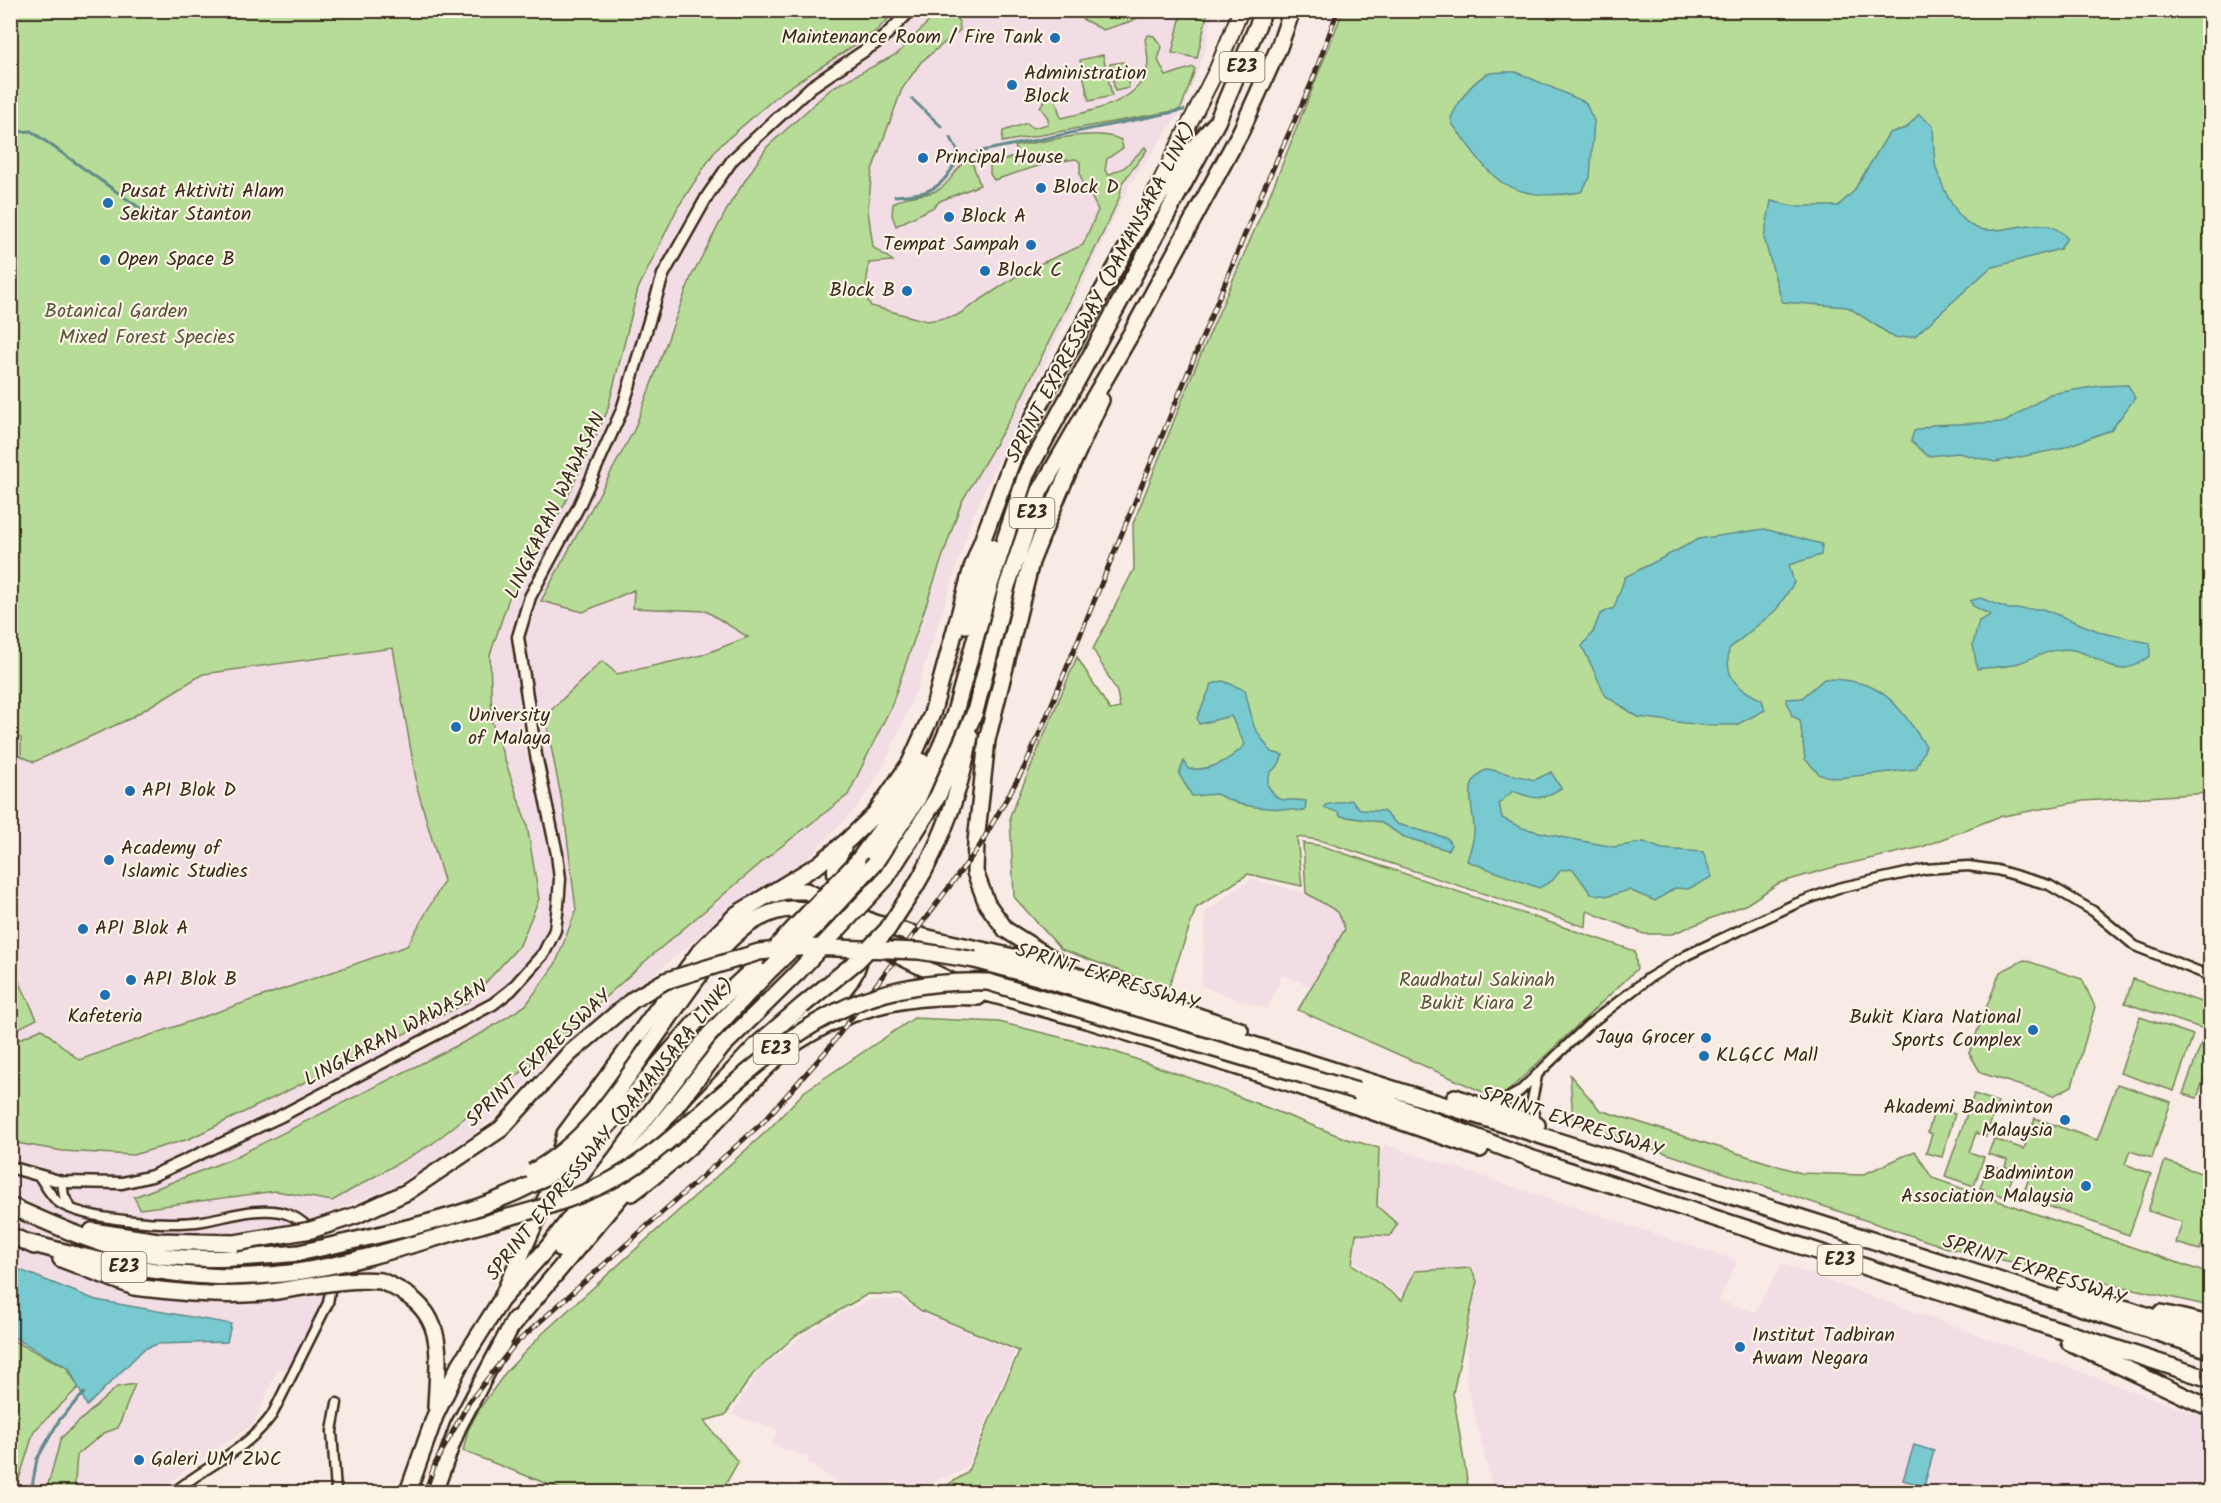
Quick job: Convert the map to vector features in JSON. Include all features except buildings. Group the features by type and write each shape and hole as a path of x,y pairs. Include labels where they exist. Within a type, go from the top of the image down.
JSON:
{"highway":[{"name":"SPRINT EXPRESSWAY (DAMANSARA LINK)","path":"408,1492 435,1416 458,1368 501,1300 549,1246 709,1035 874,864 918,798 954,716 990,585 1026,475 1217,122 1264,10"},
{"name":"SPRINT EXPRESSWAY (DAMANSARA LINK)","path":"434,1492 458,1427 530,1293 722,1047 886,878 938,796 975,712 1007,586 1040,491 1132,332 1241,131 1279,47 1292,10"},
{"path":"501,1300 550,1189 565,1134 701,950 737,914 819,864 848,840 875,814 910,764 932,714 962,599 1015,453 1052,381 1139,226 1187,155 1217,122"},
{"path":"1085,978 1006,930 987,904 975,872 976,842 987,740 1031,562 1059,493 1132,332"},
{"path":"36,1218 122,1249 169,1257 235,1259 298,1253 492,1202 525,1188 561,1167 597,1138 695,1023 779,944 857,862 891,816 933,735 971,605 1009,503 1026,475"},
{"path":"971,605 980,550"},
{"path":"655,1154 758,1044 864,953 887,930 930,862 944,830 967,754 975,712"},
{"path":"848,840 835,859 835,877 844,908 879,946 961,986 1090,1021 1296,1085 1499,1155 1530,1158"},
{"path":"737,914 785,891 806,891 874,922 914,934 979,947 1085,978 1486,1107 1537,1125 1577,1146"},
{"path":"362,1238 516,1181 569,1148 588,1129 705,970 733,937 754,921 777,910 795,909 826,917 844,925 854,935 860,954 856,971 845,989 641,1172 511,1327"},
{"name":"SPRINT EXPRESSWAY","path":"36,1218 104,1234 158,1241 235,1243 311,1230 357,1215 407,1192 501,1129 569,1054 634,999 665,981 759,952 808,947 919,951 975,960 1360,1085 1577,1146 2211,1350"},
{"path":"961,986 951,971 952,955 961,949 979,947"},
{"name":"E23","path":"10,1235 26,1242 107,1264 149,1272 225,1277 295,1273 362,1259 538,1209 601,1185 655,1154 773,1051 809,1025 845,1006 883,993 954,981 988,982 1360,1085"},
{"path":"610,1209 662,1170 706,1131 790,1048 809,1035 864,1009 900,999 937,995 1004,998"},
{"name":"SPRINT EXPRESSWAY","path":"1360,1085 1530,1158 2211,1379"},
{"name":"E23","path":"10,1206 36,1218"},
{"path":"26,1242 70,1264 134,1287 225,1295 263,1293 351,1280 381,1281 406,1291 423,1310 436,1333 439,1355 435,1416"},
{"path":"1998,1280 2030,1284 2131,1310 2211,1336"},
{"path":"2131,1310 2169,1314 2211,1324"},
{"path":"2009,1314 2211,1408"}],"main road":[{"path":"1139,226 1217,69 1241,10"}],"street":[{"name":"LINGKARAN WAWASAN","path":"10,1167 62,1182 122,1183 152,1176 279,1117 493,1004 512,990 544,953 555,930 560,879 526,699 518,637 530,597 583,497 622,410 663,275 708,195 733,159 784,112 826,76 883,38 911,10"},
{"path":"1486,1107 1508,1099 1537,1075 1587,1026 1649,978 1687,955 1795,904 1838,888 1925,869 1968,866 2016,873 2038,881 2093,911 2135,946 2211,976"},
{"path":"1537,1075 1531,1105 1537,1125"},
{"path":"39,1176 57,1201 92,1214 166,1224 199,1222 268,1210 282,1212 306,1224 317,1237 326,1255 332,1287 328,1303 272,1416 263,1428 241,1448 195,1475 174,1492"},
{"path":"62,1182 64,1196 72,1208"},
{"path":"336,1492 332,1431 337,1403"}],"shaded area":[{"name":"University of Malaya","path":"10,11 1213,11 1205,51 1184,107 1130,184 974,513 917,689 884,766 859,805 803,863 708,929 540,1069 488,1122 436,1162 388,1189 319,1217 339,1295 299,1374 278,1368 254,1424 164,1486 161,1492 11,1492"},
{"path":"1251,879 1306,893 1338,912 1345,929 1312,987 1282,975 1267,1009 1201,986 1206,911"},
{"name":"Institut Tadbiran Awam Negara","path":"1384,1144 1737,1261 1719,1301 1755,1312 1782,1264 2210,1419 2210,1492 1494,1492 1466,1382 1469,1310 1396,1293 1351,1259"},
{"path":"870,1299 900,1299 919,1312 1015,1352 966,1469 908,1492 897,1480 878,1492 852,1492 808,1463 809,1457 771,1445 779,1430 731,1415 757,1373 806,1332"}],"green space":[{"path":"11,10 896,11 875,32 782,92 717,148 678,207 638,289 607,412 563,507 510,595 490,655 492,722 527,825 539,899 520,945 467,1003 189,1139 133,1155 63,1151 11,1142 11,1043 42,1029 79,1060 407,946 444,881 418,791 393,648 203,674 129,719 34,762 21,756 21,738 11,736"},
{"path":"1102,10 1147,11 1132,21 1103,30 1073,14 1101,15"},
{"path":"939,11 957,19 960,30 921,62 902,89 872,170 868,210 873,247 893,261 869,263 865,295 871,306 927,321 956,316 1026,270 1083,245 1098,210 1090,194 1085,193 1080,174 1080,162 1076,159 1048,163 994,180 990,174 990,166 1017,155 1015,146 1084,135 1110,136 1121,140 1123,148 1107,159 1105,170 1108,175 1125,167 1145,147 1147,150 1122,183 1120,196 1105,229 1014,412 961,503 891,707 848,795 774,852 650,957 529,1066 432,1144 332,1201 276,1191 140,1209 134,1197 231,1159 482,1033 526,1005 556,963 576,910 564,812 545,716 602,661 617,674 702,655 748,637 706,611 633,608 634,590 583,612 541,601 634,430 691,277 731,202 767,147 833,87 897,54"},
{"path":"1182,11 1208,11 1197,58 1172,53"},
{"path":"1343,11 2210,11 2210,793 2083,801 1998,817 1922,847 1834,867 1779,883 1747,904 1672,934 1644,934 1587,911 1586,927 1319,840 1297,837 1302,886 1248,874 1196,908 1168,989 1061,949 1014,897 1010,816 1077,657 1110,710 1120,708 1117,692 1093,649 1134,569 1133,524 1192,375 1276,180"},
{"path":"1148,35 1154,36 1162,47 1158,60 1166,76 1193,67 1195,69 1179,110 1002,142 1003,131 1027,123 1033,128 1048,124 1048,118 1040,107 1048,95 1055,98 1061,118 1101,108 1127,96 1145,76 1148,63 1145,39"},
{"path":"1103,55 1112,96 1089,101 1080,60"},
{"path":"1124,62 1129,88 1115,91 1110,64"},
{"path":"968,159 973,165 980,185 940,201 934,207 896,226 892,215 893,204 943,187"},
{"name":"Raudhatul Sakinah Bukit Kiara 2","path":"1303,843 1322,846 1635,951 1637,969 1504,1095 1485,1093 1298,1010 1345,929 1338,912 1306,893"},
{"name":"Bukit Kiara National Sports Complex","path":"2024,960 2082,979 2095,1007 2072,1086 2053,1096 1981,1073 1969,1053 2000,972"},
{"path":"11,964 37,1019 10,1032"},
{"path":"2133,979 2210,1005 2210,1031 2125,1003"},
{"path":"2140,1017 2193,1035 2174,1091 2120,1073"},
{"path":"914,1018 999,1022 1104,1048 1204,1083 1347,1139 1379,1148 1377,1206 1397,1224 1390,1236 1356,1234 1352,1264 1402,1300 1415,1271 1471,1268 1477,1281 1453,1393 1469,1492 936,1492 967,1473 1019,1351 920,1310 901,1295 868,1294 796,1335 753,1374 725,1415 704,1421 738,1462 721,1492 568,1492 463,1451 468,1430 480,1408 506,1372 544,1332 768,1130 805,1091"},
{"path":"2205,1033 2210,1035 2210,1061 2197,1098 2183,1094"},
{"path":"1570,1075 1600,1110 1801,1173 1862,1175 1915,1151 1932,1178 2210,1274 2210,1306 1948,1248 1573,1122"},
{"name":"Badminton Association Malaysia","path":"2117,1084 2171,1102 2152,1158 2130,1151 2125,1164 2151,1174 2129,1235 2022,1197 2030,1175 2005,1167 2007,1160 1988,1154 1994,1139 2024,1149 2035,1118 2097,1140"},
{"name":"Badminton Association Malaysia","path":"1974,1094 1998,1102 1986,1136 1976,1133 1969,1152 1984,1157 1974,1186 1945,1176"},
{"name":"Badminton Association Malaysia","path":"1935,1108 1955,1114 1942,1157 1926,1153 1932,1134 1928,1132"},
{"path":"2165,1161 2210,1176 2210,1230 2207,1229 2200,1250 2176,1243 2182,1222 2148,1211"},
{"name":"Badminton Association Malaysia","path":"1989,1164 2014,1173 2005,1197 1980,1188"},
{"path":"10,1339 66,1367 79,1387 34,1431 15,1492 10,1492"},
{"path":"135,1384 118,1428 104,1433 77,1455 74,1492 46,1492 61,1438 117,1387"}],"water":[{"path":"1516,72 1585,102 1594,121 1590,178 1581,192 1559,195 1536,194 1504,184 1484,165 1453,125 1451,118 1454,112 1475,82 1490,73"},
{"path":"1919,114 1933,126 1936,168 1947,196 1959,215 1975,228 1985,230 2039,224 2049,226 2067,238 2060,249 1990,268 1915,336 1895,338 1848,307 1782,302 1764,238 1771,201 1793,206 1838,206 1853,192 1889,133 1906,128"},
{"path":"2128,385 2135,398 2111,430 2059,449 1995,462 1958,453 1928,456 1911,441 1914,431 1932,425 2005,422 2050,394 2099,386"},
{"path":"1764,529 1822,544 1821,555 1789,565 1794,583 1776,610 1729,649 1728,660 1731,676 1740,687 1762,700 1765,710 1736,725 1701,725 1638,717 1606,696 1582,646 1593,632 1600,614 1614,608 1625,577 1699,539"},
{"path":"1980,598 2009,609 2043,609 2103,633 2150,643 2150,656 2137,664 2119,669 2085,654 2065,649 2010,665 1977,669 1973,644 1979,621 1991,615 1973,606 1970,601"},
{"path":"1824,679 1844,680 1874,688 1896,705 1926,746 1916,769 1838,778 1820,775 1805,759 1800,720 1792,716 1786,699 1802,698"},
{"path":"1223,681 1245,690 1254,727 1271,752 1283,755 1279,764 1270,773 1267,784 1279,799 1306,801 1305,811 1239,804 1216,794 1192,796 1179,774 1184,761 1188,769 1212,767 1232,756 1245,745 1231,716 1199,724 1197,718 1212,684"},
{"path":"1488,769 1535,780 1551,772 1561,788 1538,798 1513,791 1499,803 1502,818 1522,828 1615,847 1644,842 1662,849 1703,852 1712,877 1688,889 1675,888 1655,901 1629,890 1609,896 1591,894 1573,869 1561,870 1552,881 1539,888 1467,861 1474,832 1471,786 1474,779"},
{"path":"1351,800 1361,810 1383,811 1397,824 1447,838 1451,845 1448,850 1404,837 1380,822 1340,816 1338,812 1325,808 1325,805"},
{"path":"10,1266 96,1300 231,1324 227,1342 158,1344 144,1349 87,1406 69,1368 11,1336"},
{"path":"1914,1445 1934,1451 1924,1486 1903,1480"}],"waterway":[{"path":"912,99 942,127"},
{"path":"977,152 1184,110"},
{"path":"10,137 19,132 31,131 148,214"},
{"path":"951,138 961,157"},
{"path":"895,196 930,190 942,182 958,161 966,155"},
{"path":"31,1492 37,1459 60,1419 84,1393"}],"railway":[{"path":"425,1492 435,1464 469,1402 515,1344 762,1123 828,1049 979,847 1024,768 1044,723 1261,195 1311,84 1338,10"}],"place":[{"name":"Maintenance Room / Fire Tank","path":"1055,38"},
{"name":"Administration Block","path":"1012,85"},
{"name":"Principal House","path":"923,158"},
{"name":"Block D","path":"1041,188"},
{"name":"Pusat Aktiviti Alam Sekitar Stanton","path":"108,203"},
{"name":"Block A","path":"949,217"},
{"name":"Tempat Sampah","path":"1031,245"},
{"name":"Open Space B","path":"105,260"},
{"name":"Block C","path":"985,271"},
{"name":"Block B","path":"907,291"},
{"name":"University of Malaya","path":"456,727"},
{"name":"API Blok D","path":"130,791"},
{"name":"Academy of Islamic Studies","path":"109,860"},
{"name":"API Blok A","path":"83,929"},
{"name":"API Blok B","path":"131,980"},
{"name":"Kafeteria","path":"105,995"},
{"name":"Bukit Kiara National Sports Complex","path":"2033,1030"},
{"name":"Jaya Grocer","path":"1706,1038"},
{"name":"KLGCC Mall","path":"1704,1056"},
{"name":"Akademi Badminton Malaysia","path":"2065,1120"},
{"name":"Badminton Association Malaysia","path":"2086,1186"},
{"name":"Institut Tadbiran Awam Negara","path":"1740,1347"},
{"name":"Galeri UM ZWC","path":"139,1460"}],"park label":[{"name":"Botanical Garden","path":"116,312"},
{"name":"Mixed Forest Species","path":"147,338"}]}
